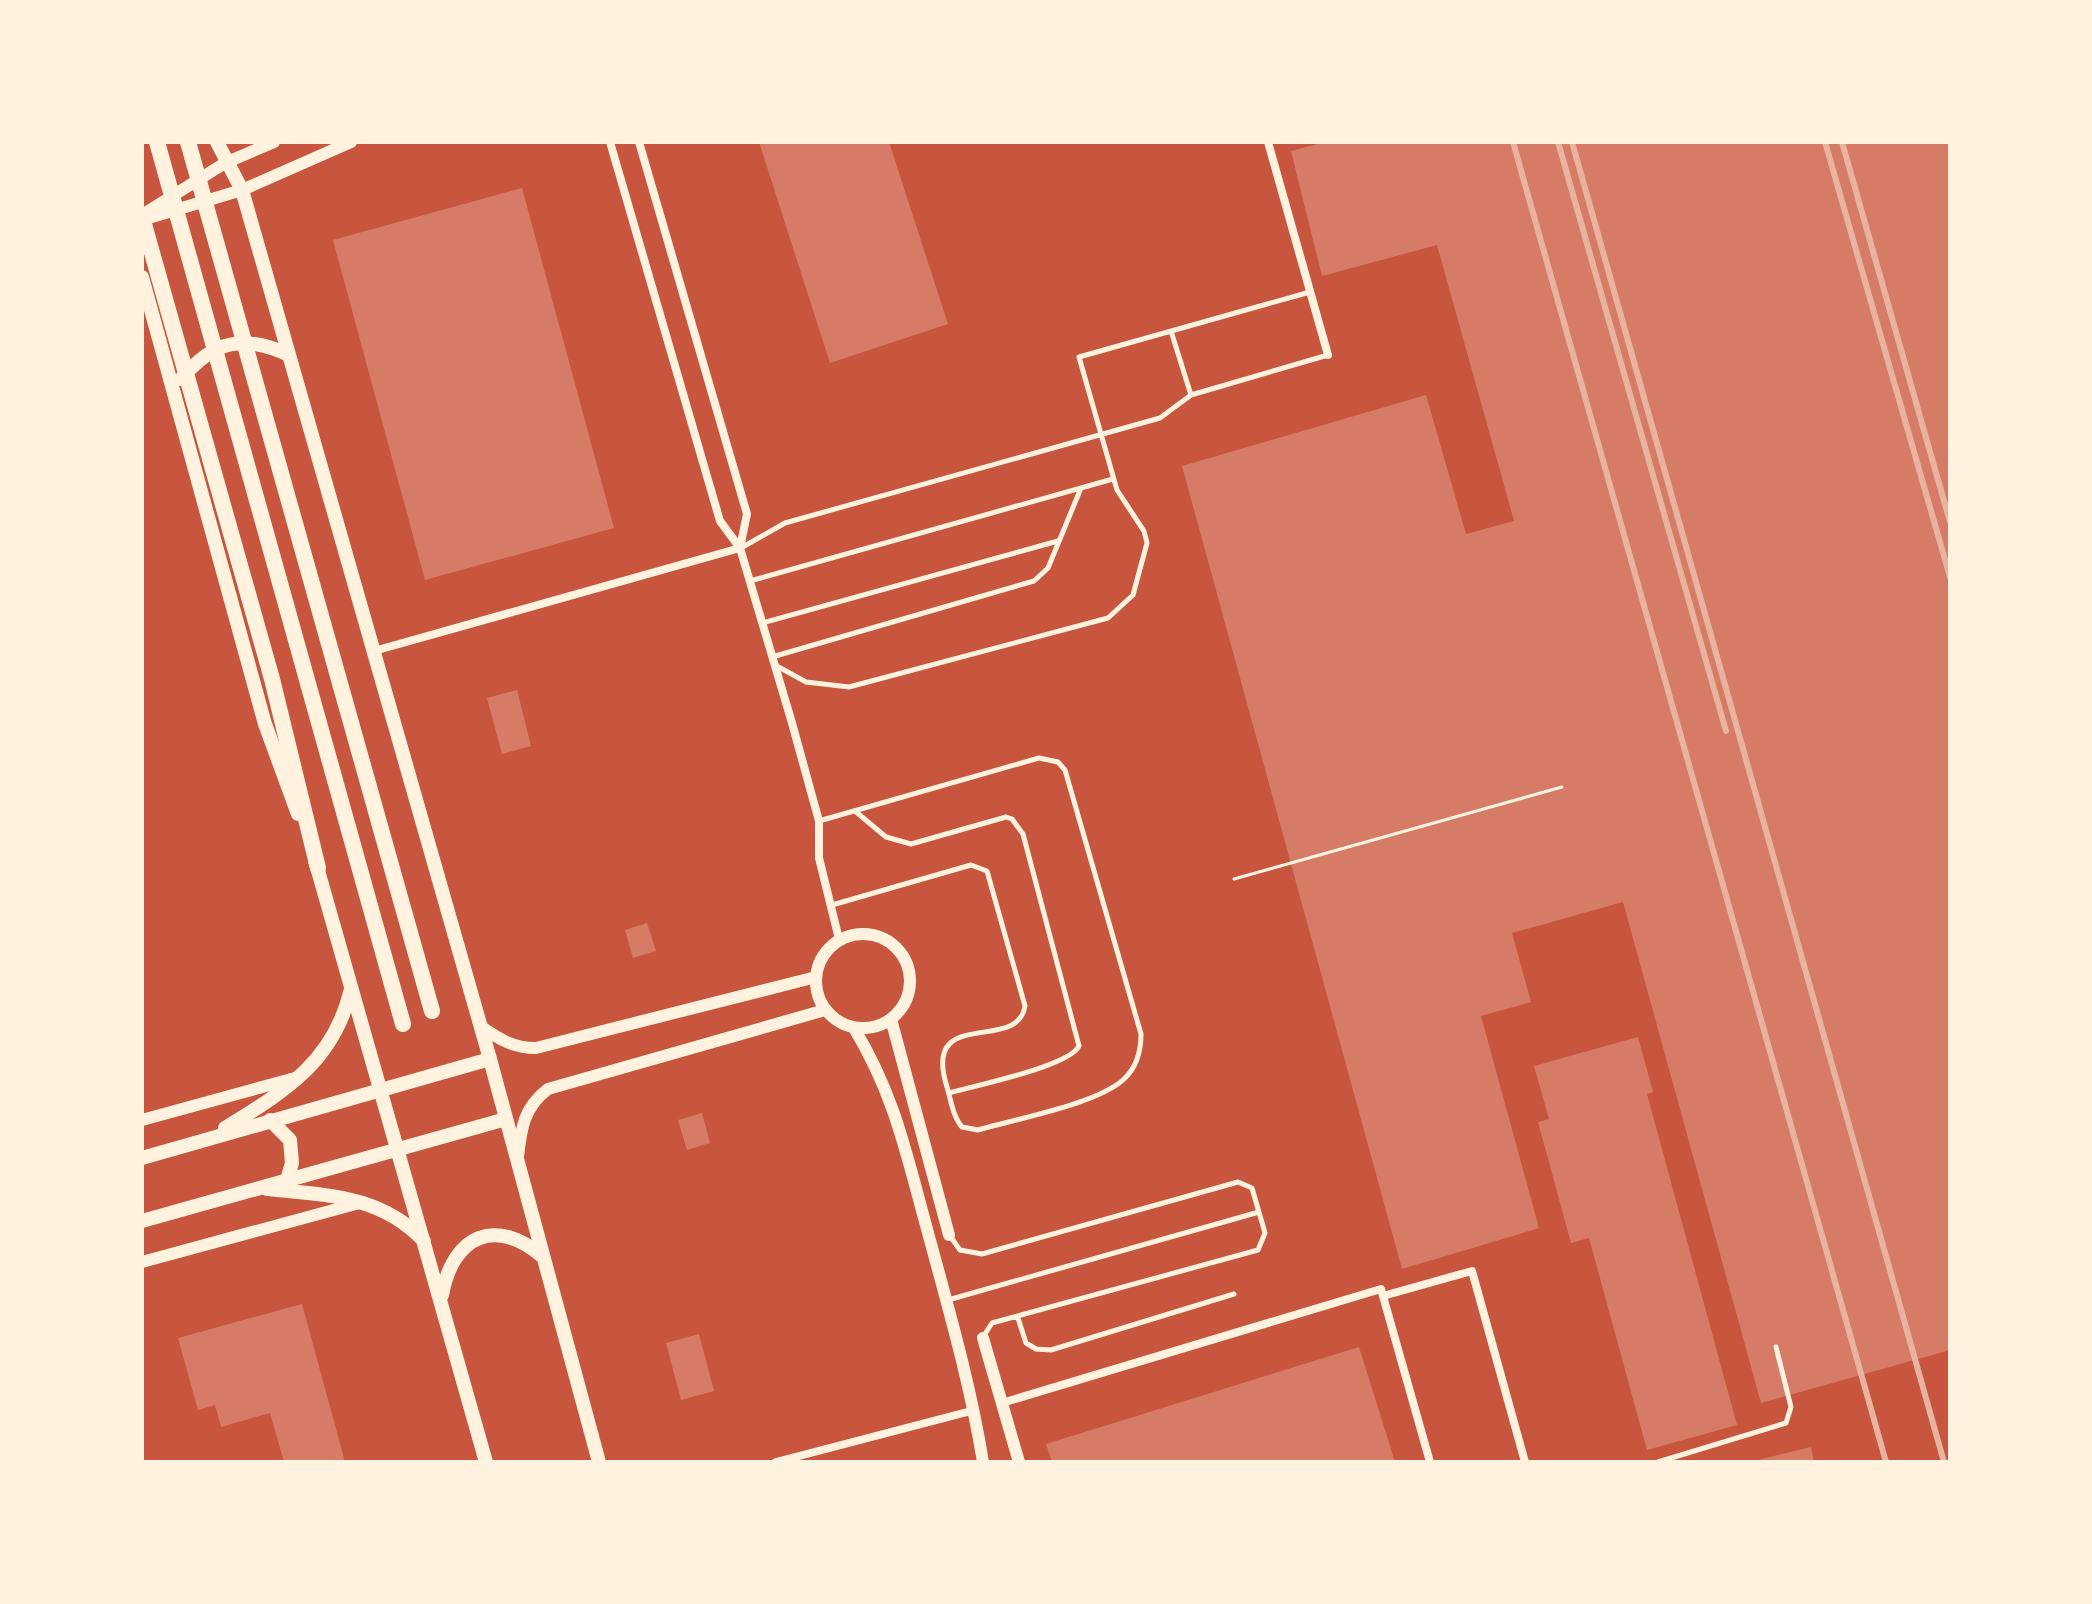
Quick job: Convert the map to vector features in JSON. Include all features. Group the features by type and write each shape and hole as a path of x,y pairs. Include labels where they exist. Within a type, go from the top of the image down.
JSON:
{"highway":[{"path":"157,142 403,1024"},
{"path":"188,142 432,1011"},
{"path":"142,217 272,679 318,868"}],"main road":[{"path":"217,142 225,163 242,190 490,1059 599,1462"},
{"path":"142,217 225,163 274,142"},
{"path":"142,217 242,190 351,142"},
{"path":"142,277 265,724 318,868 486,1462"},
{"path":"172,388 204,356 226,345 248,341 266,344 289,355"},
{"path":"854,1028 867,1029 891,1019 907,999 911,986 906,960 899,949 877,935 864,933 839,939 823,955 816,977 819,1000 825,1010 854,1028 876,1064 896,1112 975,1410 983,1462"},
{"path":"480,1026 502,1041 521,1048 536,1048 816,977"},
{"path":"208,1139 274,1097 298,1077 334,1038 344,1016 352,984"},
{"path":"518,1160 525,1114 534,1099 548,1089 825,1010"},
{"path":"891,1019 949,1235"},
{"path":"142,1158 490,1059"},
{"path":"142,1120 298,1077"},
{"path":"142,1221 506,1119"},
{"path":"270,1120 290,1140 292,1163 287,1180"},
{"path":"258,1188 365,1202 408,1224 427,1246"},
{"path":"142,1262 365,1202"},
{"path":"441,1298 450,1265 459,1251 483,1236 515,1239 544,1258"},
{"path":"983,1338 1019,1462"}],"street":[{"path":"610,142 720,521 740,548 819,821 819,858 839,939"},
{"path":"639,142 747,514 740,548"},
{"path":"1268,142 1328,355"},
{"path":"374,651 740,548"},
{"path":"1383,1296 1472,1271 1525,1462"},
{"path":"1002,1403 1381,1289 1430,1462"},
{"path":"776,1462 975,1410"}],"lane":[{"path":"773,661 806,682 849,687 1108,618 1133,595 1147,543 1113,479 1079,357 1310,292"},
{"path":"1171,331 1191,395"},
{"path":"740,548 785,523 1160,418 1191,395 1328,355"},
{"path":"750,581 1113,479"},
{"path":"773,661 1021,587 1048,568 1081,488"},
{"path":"762,623 1059,541"},
{"path":"819,821 1039,758 1050,758 1065,770 1141,1034 1138,1057 1124,1079 1103,1093 978,1130 966,1130 958,1123 941,1066 945,1046 1013,1023 1024,1013 1024,997 987,871 971,865 831,905"},
{"path":"855,811 886,837 904,844 1006,817 1012,819 1023,834 1079,1046 1077,1052 1056,1062 949,1093"},
{"path":"949,1235 960,1250 982,1254 1238,1182 1252,1188 1265,1240 1258,1250 988,1325 983,1338"},
{"path":"947,1300 1259,1212"},
{"path":"1018,1318 1026,1343 1036,1349 1051,1350 1234,1294"},
{"path":"1658,1462 1786,1423 1791,1407 1776,1347"}],"path":[{"path":"1234,879 1562,787"}],"building":[{"path":"759,142 889,142 948,324 830,363"},
{"path":"1325,142 1950,142 1950,1350 1761,1403 1623,902 1512,933 1531,1002 1481,1016 1539,1228 1402,1269 1182,466 1426,395 1466,534 1514,521 1437,245 1322,276 1291,151"},
{"path":"522,188 614,528 425,580 333,240"},
{"path":"517,690 531,746 502,754 487,698"},
{"path":"647,923 656,951 633,958 625,930"},
{"path":"1638,1037 1653,1092 1647,1094 1737,1425 1647,1450 1589,1238 1571,1243 1538,1122 1549,1119 1534,1066"},
{"path":"702,1113 710,1143 687,1150 678,1120"},
{"path":"302,1304 345,1462 284,1462 270,1413 221,1427 215,1405 198,1410 178,1338"},
{"path":"699,1334 714,1391 681,1400 666,1343"},
{"path":"1359,1347 1395,1462 1052,1462 1046,1444"},
{"path":"1811,1447 1814,1462 1754,1462 1762,1459"}],"railway":[{"path":"1513,142 1886,1462"},
{"path":"1558,142 1726,731"},
{"path":"1572,142 1944,1462"},
{"path":"1825,142 1950,577"},
{"path":"1842,142 1950,522"}]}
